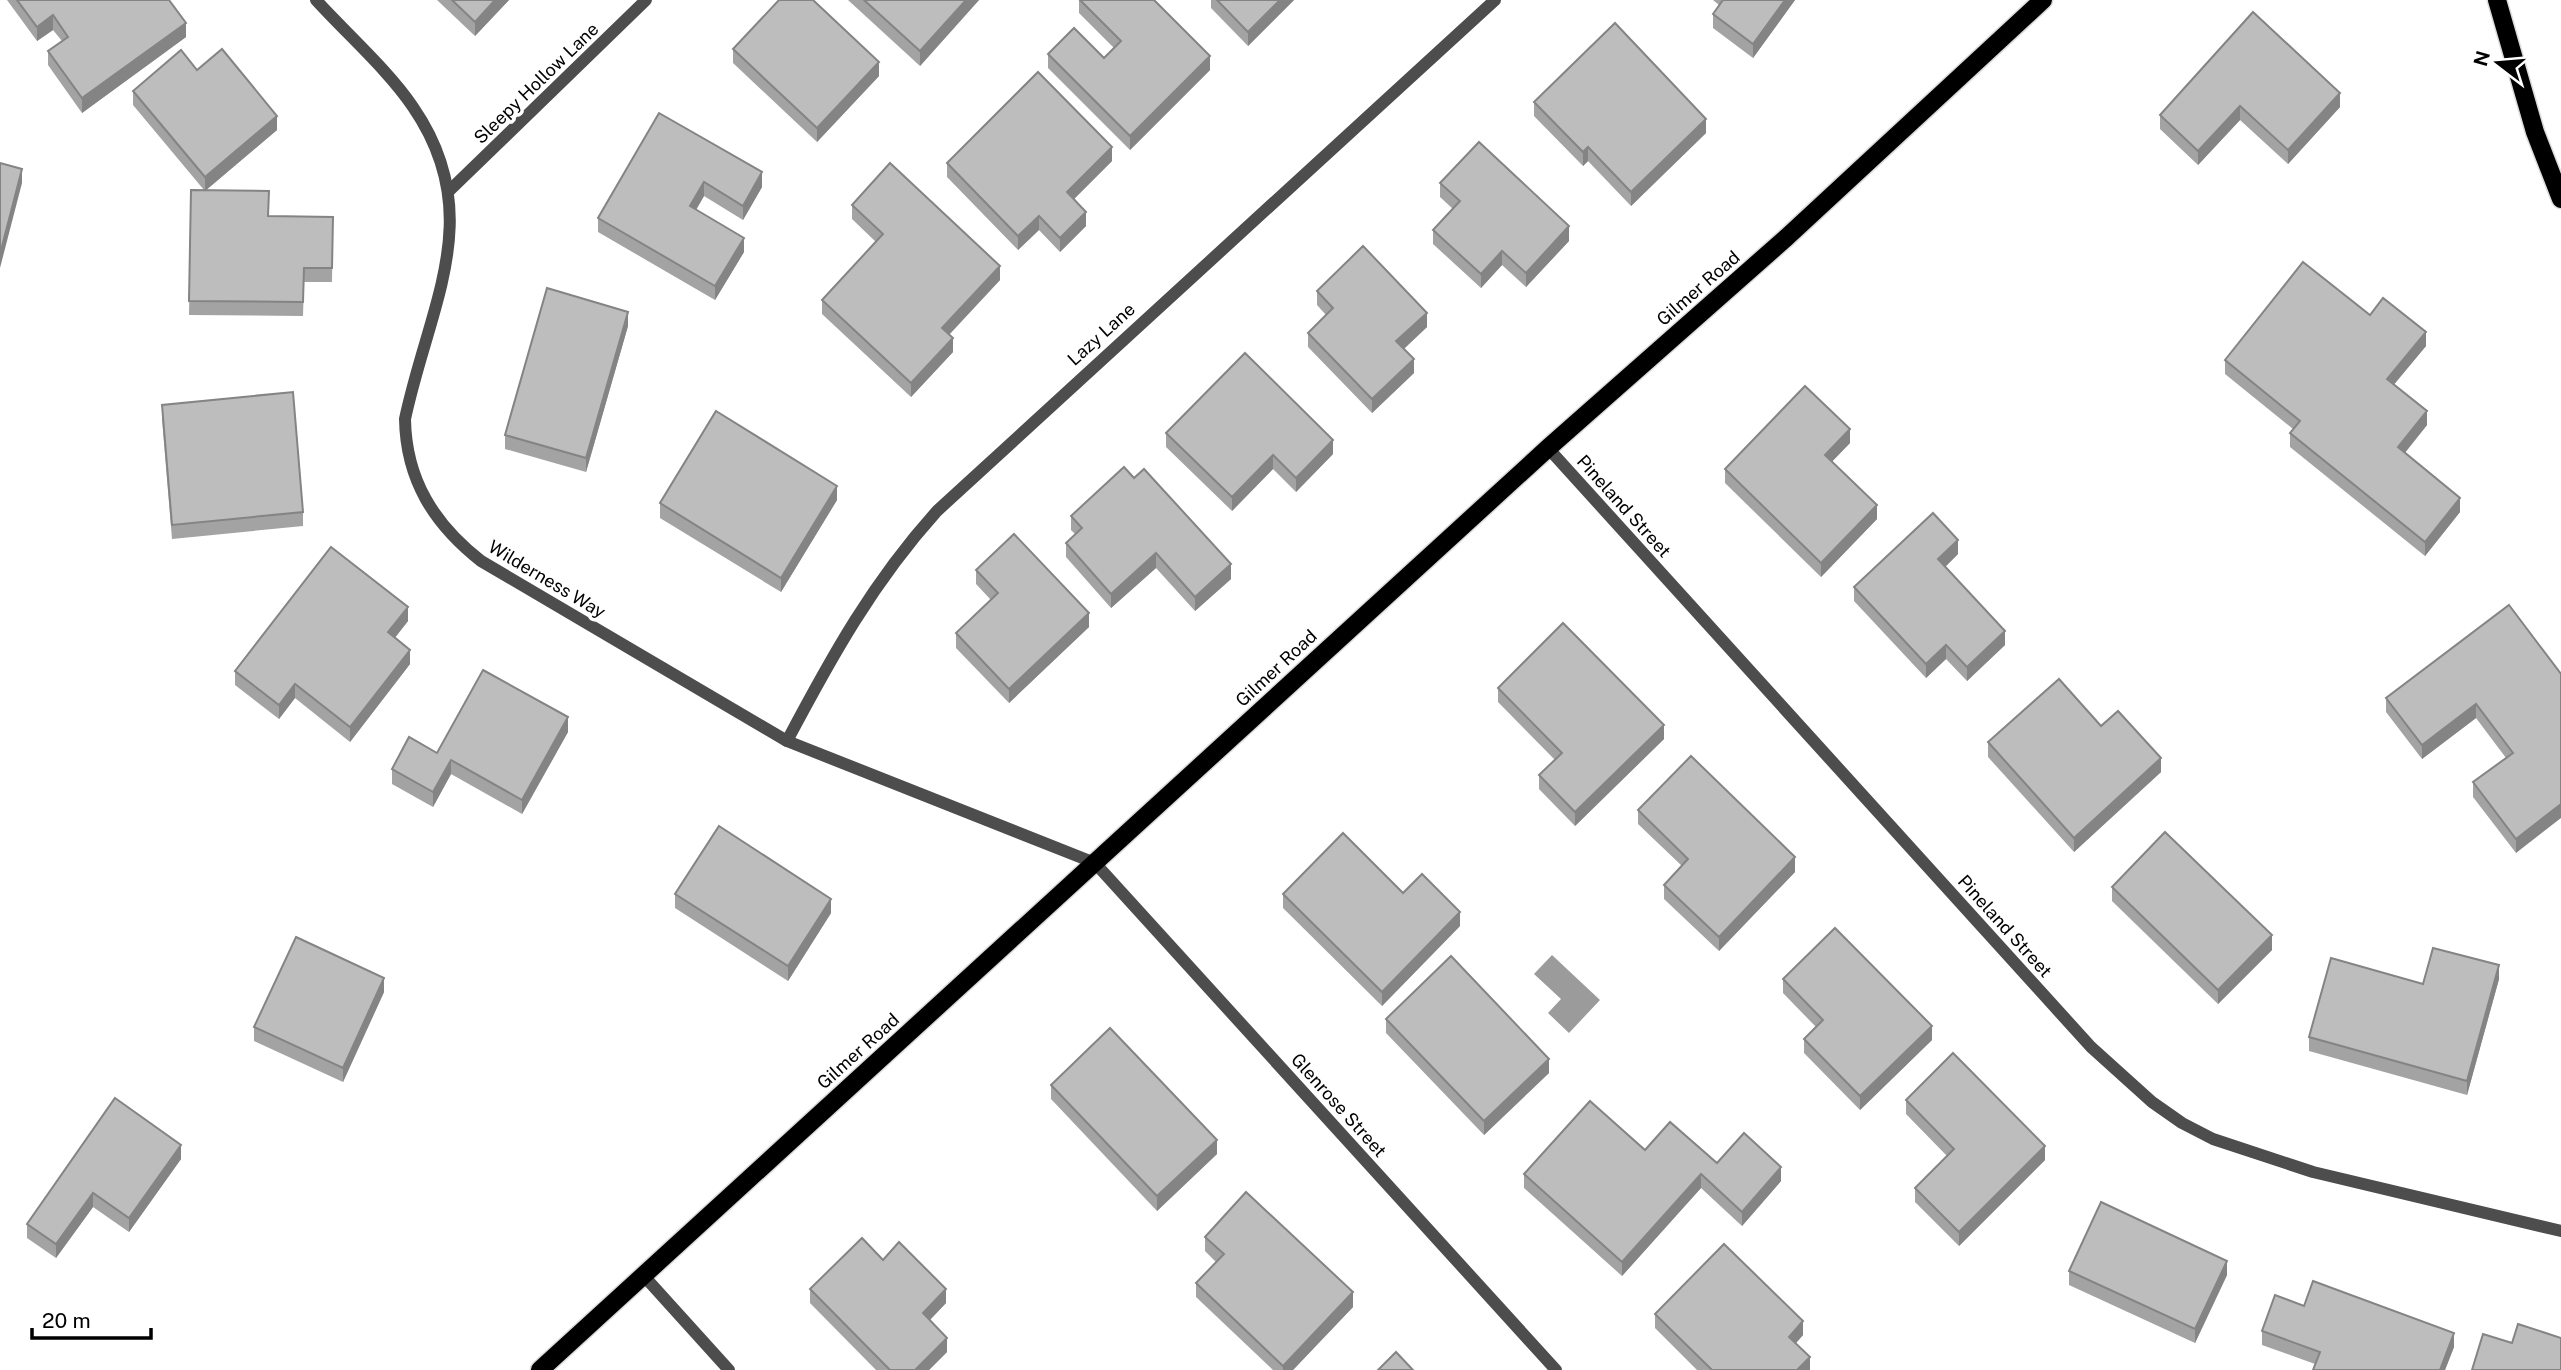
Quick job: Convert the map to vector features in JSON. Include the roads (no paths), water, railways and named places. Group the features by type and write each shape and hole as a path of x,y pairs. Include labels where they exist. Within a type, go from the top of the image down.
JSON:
{"main road":[{"name":"Gilmer Road","path":"540,1370 1548,448 1787,237 2043,0"},
{"path":"2496,3 2535,132 2561,199"}],"street":[{"name":"Wilderness Way","path":"316,0 412,104 436,146 450,190 452,215 446,268 405,419 410,463 424,500 449,533 481,561 788,741 1095,863"},
{"name":"Sleepy Hollow Lane","path":"450,190 646,0"},
{"name":"Lazy Lane","path":"788,741 855,617 894,561 937,511 1495,0"},
{"name":"Pineland Street","path":"1548,448 2091,1047 2152,1102 2182,1123 2213,1139 2279,1163 2561,1231"},
{"name":"Glenrose Street","path":"1095,863 1556,1370"},
{"path":"644,1276 729,1370"}]}
